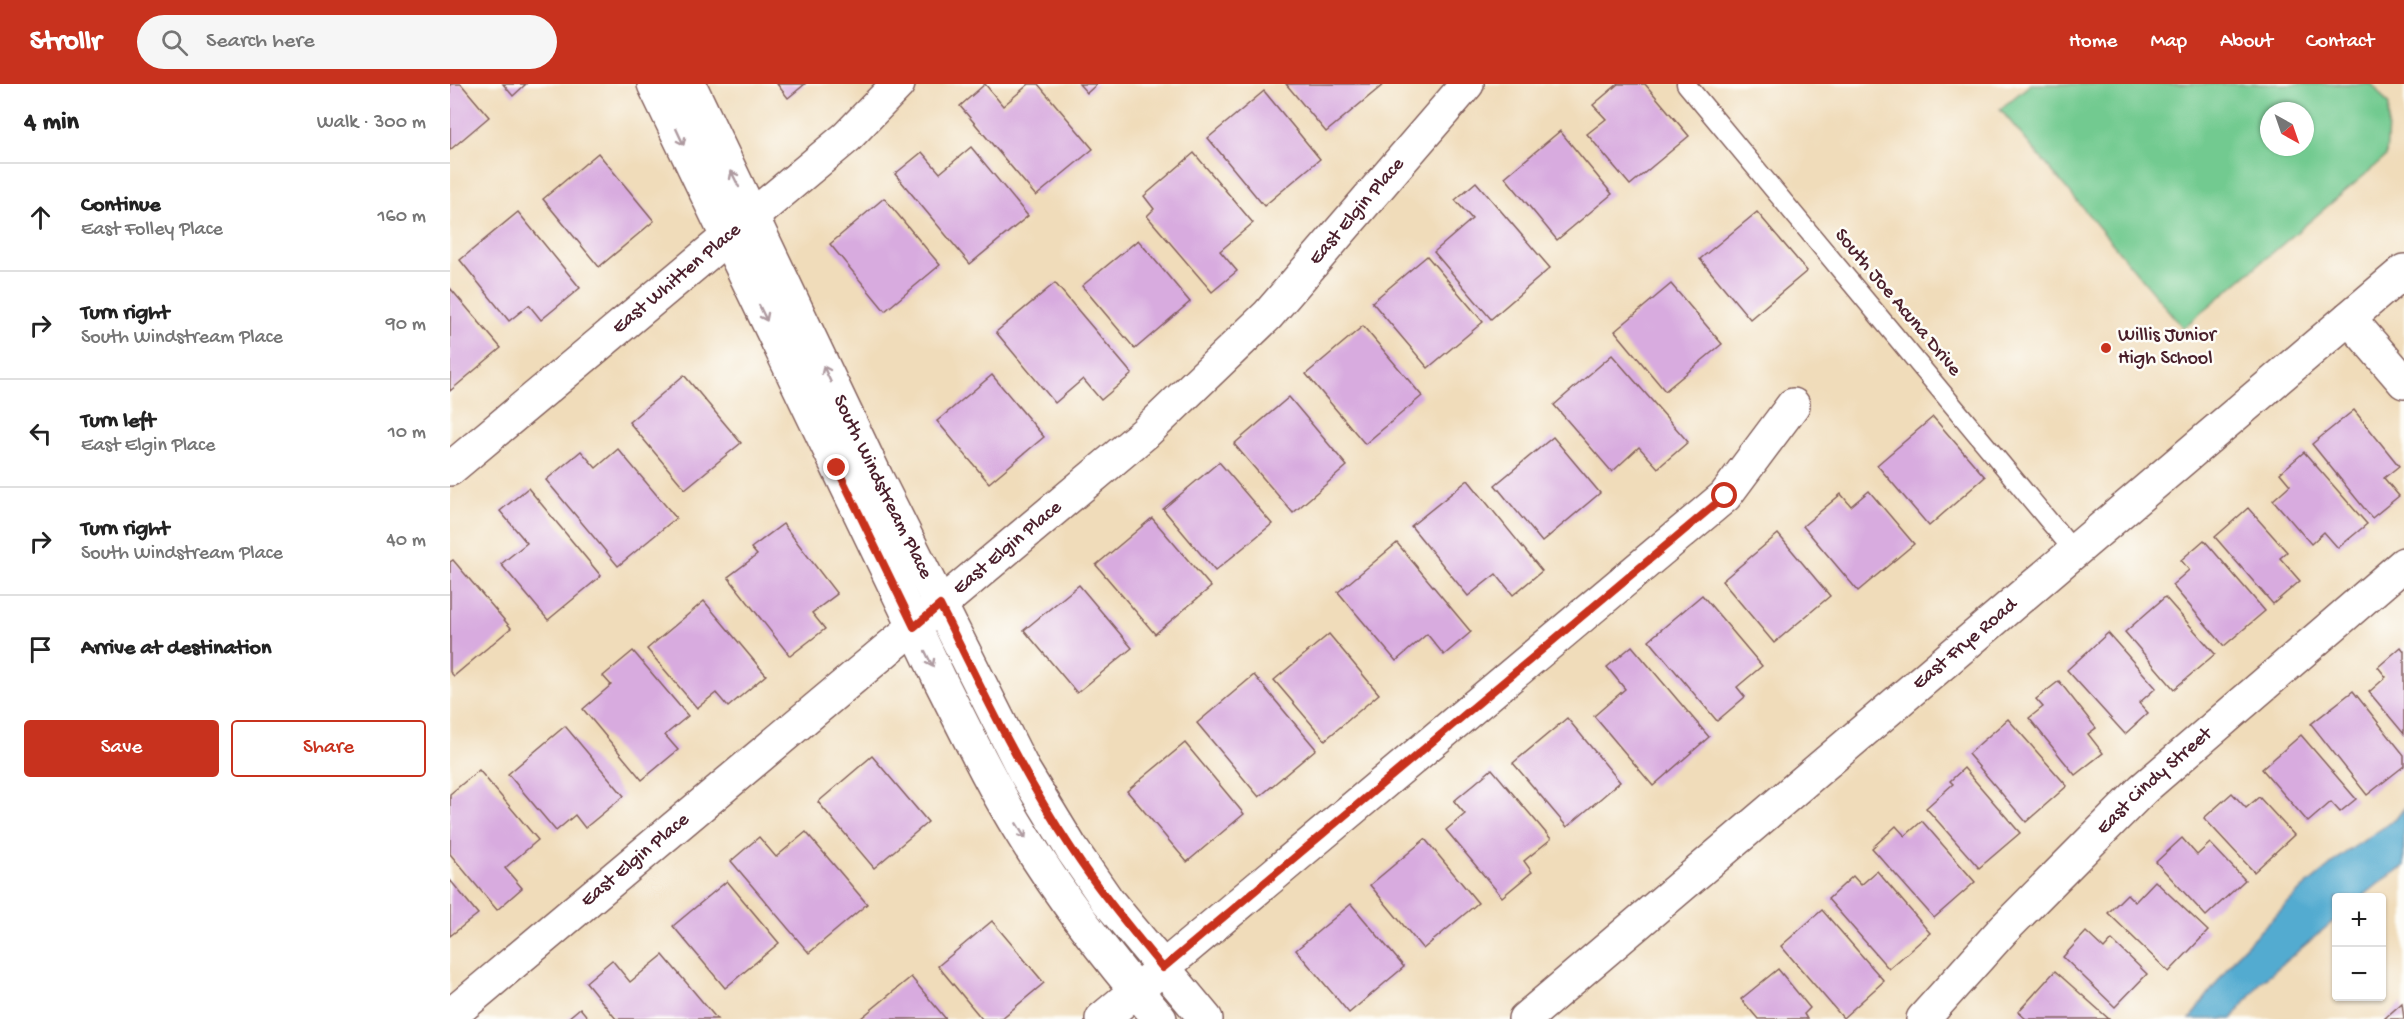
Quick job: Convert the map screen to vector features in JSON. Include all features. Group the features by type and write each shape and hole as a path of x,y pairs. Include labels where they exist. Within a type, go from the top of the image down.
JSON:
{"street":[{"name":"South Windstream Place","path":"654,84 914,627 976,750 1020,831 1053,881 1136,991 1160,1019"},
{"name":"South Windstream Place","path":"689,84 940,605 1024,771 1071,848 1107,900 1206,1019"},
{"name":"East Whitten Place","path":"450,469 848,137 898,84"},
{"name":"East Elgin Place","path":"450,1016 1145,433 1268,315 1467,84"},
{"name":"East Frye Road","path":"1525,1019 2073,550 2404,271"},
{"path":"2349,318 2404,382"},
{"path":"1102,1019 1725,496 1793,405"},
{"name":"East Cindy Street","path":"1923,1019 2003,930 2143,789 2404,564"}],"lane":[{"name":"South Joe Acuna Drive","path":"1686,84 2073,550"}],"green space":[{"path":"2031,84 2372,84 2389,105 2386,157 2183,328 2000,109"}],"water":[{"path":"2404,808 2404,867 2367,893 2332,893 2332,922 2261,982 2232,1019 2190,1019 2240,951 2302,889 2345,853 2396,819"}],"building":[{"path":"450,84 461,84 489,117 450,150"},
{"path":"503,84 526,84 513,96"},
{"path":"777,84 805,84 788,98"},
{"path":"985,84 1003,106 1029,84 1038,84 1093,149 1036,196 960,106"},
{"path":"1079,84 1097,84 1087,93"},
{"path":"1286,84 1384,84 1326,132"},
{"path":"1618,84 1645,84 1689,136 1630,185 1587,134 1606,119 1593,105"},
{"path":"1264,91 1320,159 1264,206 1208,138"},
{"path":"1560,131 1612,194 1557,240 1505,177"},
{"path":"971,147 1028,216 970,264 895,174 922,152 940,173"},
{"path":"598,153 654,221 599,267 543,199"},
{"path":"1194,153 1253,223 1220,251 1237,271 1212,292 1147,216 1154,209 1144,196"},
{"path":"1476,182 1550,268 1491,319 1434,252 1472,219 1455,200"},
{"path":"884,198 940,265 885,311 830,244"},
{"path":"518,212 580,288 541,320 529,305 509,321 460,260"},
{"path":"1757,212 1807,271 1750,319 1700,259"},
{"path":"1138,240 1190,302 1135,349 1082,286"},
{"path":"1427,256 1483,322 1428,368 1372,302"},
{"path":"1055,283 1132,374 1101,400 1083,379 1055,403 996,332"},
{"path":"1671,284 1722,344 1665,391 1615,331"},
{"path":"450,288 501,348 450,391"},
{"path":"1363,326 1422,396 1365,444 1306,374"},
{"path":"1612,355 1688,442 1658,468 1639,447 1612,472 1554,405"},
{"path":"684,375 741,443 685,489 629,422"},
{"path":"992,375 1044,437 989,483 937,421"},
{"path":"1289,397 1347,466 1293,513 1234,444"},
{"path":"2354,410 2399,466 2384,478 2399,496 2372,518 2312,444"},
{"path":"1933,417 1985,477 1929,526 1877,465"},
{"path":"1553,437 1600,493 1542,542 1495,485"},
{"path":"618,449 676,518 618,566 546,480 581,451 596,468"},
{"path":"2304,452 2367,524 2338,548 2324,532 2311,544 2273,500 2290,485 2280,473"},
{"path":"1219,462 1272,524 1215,571 1163,509"},
{"path":"1468,480 1542,571 1513,595 1496,574 1468,596 1411,526"},
{"path":"528,488 601,576 548,620 501,564 527,543 500,511"},
{"path":"1869,491 1914,544 1858,591 1803,526 1841,494 1851,506"},
{"path":"2248,508 2287,552 2280,558 2300,581 2273,604 2215,537"},
{"path":"1152,518 1211,587 1155,634 1096,565"},
{"path":"783,524 837,594 812,613 825,629 790,656 728,577 757,555 751,548"},
{"path":"1778,534 1830,596 1774,643 1722,581"},
{"path":"2204,540 2265,611 2224,646 2172,585 2189,570 2181,560"},
{"path":"1397,543 1471,632 1444,655 1427,634 1396,661 1338,592"},
{"path":"453,560 511,628 454,676 450,672 450,562"},
{"path":"1079,585 1132,648 1077,693 1024,630"},
{"path":"1702,595 1762,666 1737,687 1745,697 1717,721 1649,640"},
{"path":"2165,597 2215,654 2174,689 2125,632"},
{"path":"704,601 766,675 728,707 716,693 697,708 647,649"},
{"path":"2108,633 2156,688 2139,703 2148,713 2125,734 2067,670"},
{"path":"1329,634 1379,694 1325,740 1274,680"},
{"path":"1632,646 1709,737 1653,786 1594,716 1625,689 1607,667"},
{"path":"2401,647 2404,651 2404,734 2369,692 2386,677 2378,667"},
{"path":"633,651 688,716 665,735 678,750 642,780 583,709 611,685 603,676"},
{"path":"1254,675 1316,749 1259,797 1197,723"},
{"path":"2059,681 2096,728 2088,734 2103,753 2075,775 2029,718 2043,707 2036,699"},
{"path":"2353,691 2404,755 2404,766 2367,795 2311,724"},
{"path":"1567,718 1620,782 1567,827 1513,763"},
{"path":"2008,719 2067,786 2026,822 1968,754"},
{"path":"565,726 624,796 585,828 575,815 556,831 508,774"},
{"path":"2301,735 2356,799 2340,812 2331,802 2308,822 2262,769"},
{"path":"1185,743 1244,814 1187,862 1127,791"},
{"path":"872,756 928,822 874,868 818,802"},
{"path":"1964,768 2020,833 1979,868 1926,808 1953,784 1950,781"},
{"path":"1492,769 1551,839 1524,861 1532,872 1502,897 1446,830 1465,814 1454,801"},
{"path":"479,770 538,840 505,868 522,888 497,910 450,854 450,794"},
{"path":"2232,793 2246,808 2259,797 2294,835 2254,872 2204,818"},
{"path":"1922,821 1975,882 1934,918 1872,848 1896,826 1905,836"},
{"path":"806,832 867,904 809,953 731,861 759,837 776,857"},
{"path":"2182,838 2197,855 2210,843 2245,880 2206,916 2156,862"},
{"path":"1425,839 1478,903 1423,949 1370,885"},
{"path":"1877,871 1930,933 1889,969 1828,899 1853,876 1861,885"},
{"path":"450,880 478,914 450,936"},
{"path":"727,881 779,943 725,988 673,926"},
{"path":"2155,881 2208,931 2169,972 2108,913 2127,894 2135,902"},
{"path":"1351,904 1404,967 1349,1013 1296,950"},
{"path":"1822,910 1884,981 1843,1018 1781,946"},
{"path":"992,921 1044,983 1001,1019 982,1019 938,966"},
{"path":"2086,932 2104,949 2112,940 2147,974 2115,1007 2063,957"},
{"path":"663,955 717,1019 616,1019 586,982 612,960 630,982"},
{"path":"1778,969 1810,1008 1804,1014 1807,1019 1758,1019 1741,999"},
{"path":"2055,971 2109,1019 2026,1019 2018,1012"},
{"path":"911,977 946,1019 860,1019"},
{"path":"2402,1003 2404,1019 2384,1019"},
{"path":"580,1008 589,1019 567,1019"}],"place":[{"name":"Willis Junior High School","path":"2106,348"}],"route":[{"path":"837,468 914,627 940,605 1024,771 1071,848 1107,900 1163,968 1725,496"}]}
